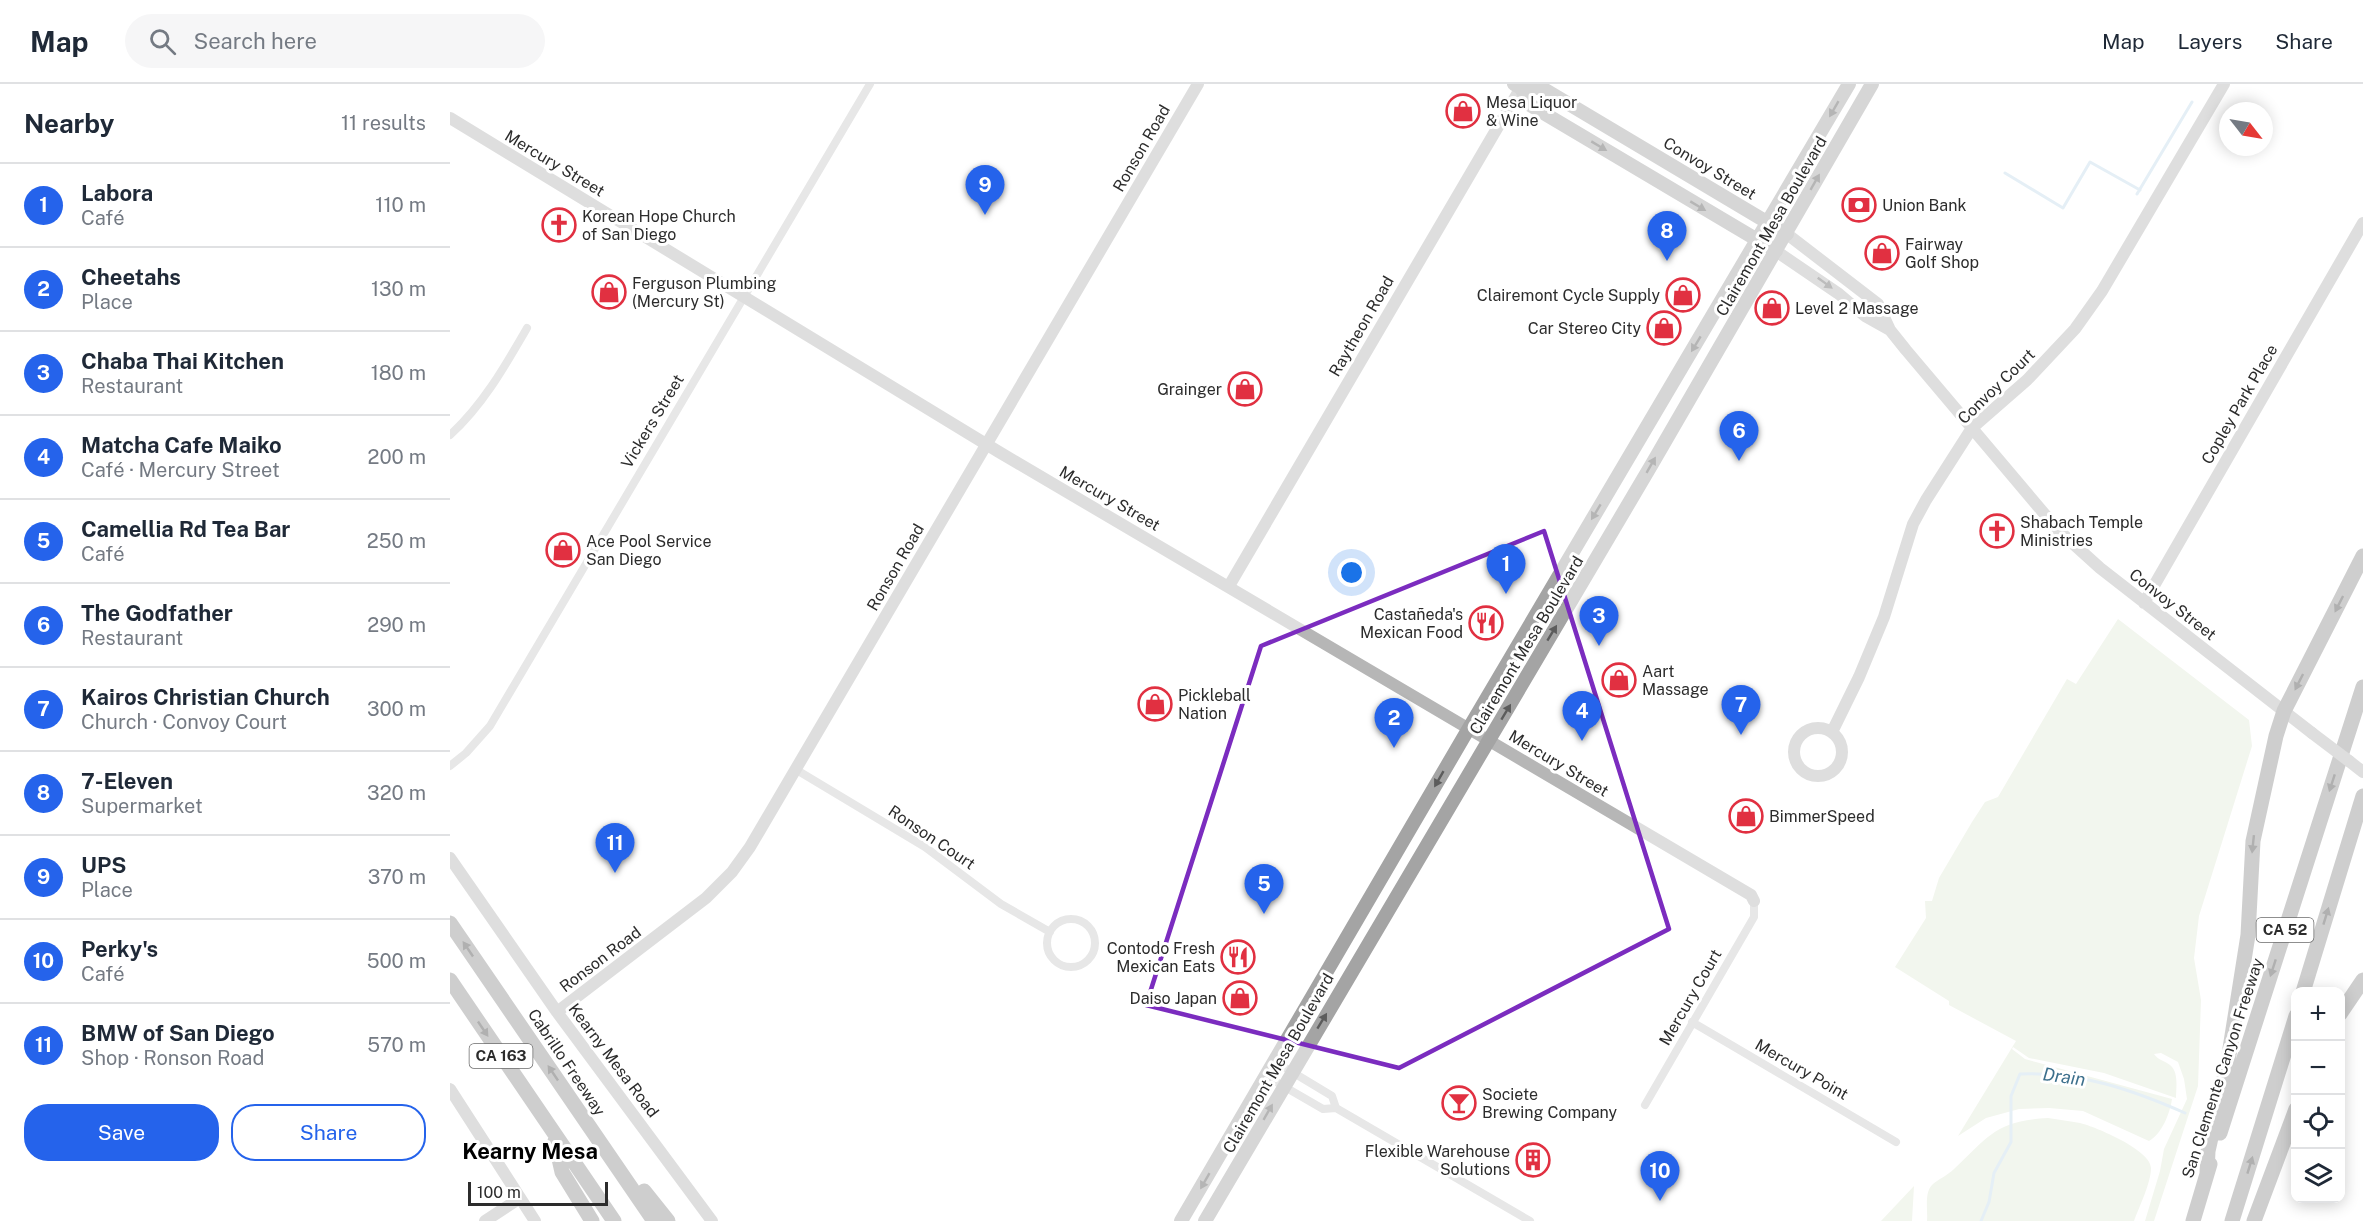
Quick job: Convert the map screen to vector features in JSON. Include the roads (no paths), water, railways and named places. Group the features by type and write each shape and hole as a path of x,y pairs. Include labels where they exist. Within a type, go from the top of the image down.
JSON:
{"highway":[{"path":"2207,1173 2208,1151 2228,1061 2248,935 2253,841 2276,736 2284,711 2363,556"},
{"name":"San Clemente Canyon Freeway","path":"2193,1221 2363,687"},
{"name":"CA 52","path":"2305,987 2363,796"},
{"name":"Cabrillo Freeway","path":"450,923 654,1221"},
{"name":"CA 163","path":"450,980 614,1221"},
{"path":"2345,1007 2363,980"},
{"path":"2232,1221 2291,1029"},
{"path":"569,1098 669,1221"},
{"path":"2254,1221 2291,1120"},
{"path":"552,1132 562,1172 592,1221"}],"main road":[{"name":"Clairemont Mesa Boulevard","path":"1181,1221 1849,84"},
{"name":"Clairemont Mesa Boulevard","path":"1205,1221 1787,234 1872,84"},
{"name":"Convoy Street","path":"1519,85 1542,88 1787,234"},
{"name":"Convoy Street","path":"1519,85 1530,105 1776,251"}],"street":[{"name":"Vickers Street","path":"450,766 466,753 490,726 870,84"},
{"name":"Ronson Road","path":"557,1012 691,912 721,885 750,847 1198,84"},
{"name":"Convoy Court","path":"1832,732 1859,677 1884,617 1913,524 1953,456 1972,428 2027,380 2075,329 2102,291 2224,84"},
{"name":"Raytheon Road","path":"1229,586 1519,85"},
{"name":"Mercury Street","path":"450,118 986,444 1750,895 1754,902"},
{"name":"Copley Park Place","path":"2144,603 2363,223"},
{"name":"Convoy Street","path":"1787,234 1878,304 1890,330 2058,530 2144,603 2363,772"},
{"name":"Convoy Street","path":"1776,251 1824,282 1865,316 1890,330"},
{"path":"450,435 462,425 497,380 527,328"},
{"path":"1813,728 1832,732 1841,745 1842,753 1837,766 1826,775 1818,776 1803,772 1798,766 1793,750 1800,735 1813,728"},
{"name":"Ronson Court","path":"795,769 925,847 1001,904 1050,932"},
{"name":"Kearny Mesa Road","path":"450,858 557,1012 712,1221"},
{"name":"Mercury Court","path":"1645,1106 1754,917 1754,902"},
{"path":"1063,921 1080,921 1089,928 1094,939 1091,955 1083,964 1073,967 1056,963 1047,948 1050,932 1063,921"},
{"name":"Mercury Point","path":"1692,1022 1896,1142"},
{"path":"1274,1061 1332,1096 1336,1108"},
{"path":"1266,1076 1323,1109 1336,1108 1530,1221"},
{"path":"450,1089 535,1221"},
{"path":"485,1221 520,1198"}],"waterway":[{"path":"2137,194 2192,102"},
{"path":"2005,173 2063,208 2090,162 2140,190"},
{"name":"Drain","path":"1981,1221 1989,1202 1994,1173 2011,1142 2011,1096 2020,1074 2084,1079 2125,1090 2185,1113"}],"place":[{"name":"Mesa Liquor & Wine","path":"1463,111"},
{"name":"Union Bank","path":"1859,205"},
{"name":"UPS","path":"985,215"},
{"name":"Korean Hope Church of San Diego","path":"559,225"},
{"name":"Fairway Golf Shop","path":"1882,253"},
{"name":"7-Eleven","path":"1667,261"},
{"name":"Ferguson Plumbing (Mercury St)","path":"609,292"},
{"name":"Clairemont Cycle Supply","path":"1683,295"},
{"name":"Level 2 Massage","path":"1772,308"},
{"name":"Car Stereo City","path":"1664,328"},
{"name":"Grainger","path":"1245,389"},
{"name":"The Godfather","path":"1739,461"},
{"name":"Shabach Temple Ministries","path":"1997,531"},
{"name":"Ace Pool Service San Diego","path":"563,550"},
{"name":"Labora","path":"1506,594"},
{"name":"Castañeda's Mexican Food","path":"1486,623"},
{"name":"Chaba Thai Kitchen","path":"1599,646"},
{"name":"Aart Massage","path":"1619,680"},
{"name":"Pickleball Nation","path":"1155,704"},
{"name":"Kairos Christian Church","path":"1741,735"},
{"name":"Matcha Cafe Maiko","path":"1582,741"},
{"name":"Cheetahs","path":"1394,748"},
{"name":"BimmerSpeed","path":"1746,816"},
{"name":"BMW of San Diego","path":"615,873"},
{"name":"Camellia Rd Tea Bar","path":"1264,914"},
{"name":"Contodo Fresh Mexican Eats","path":"1238,957"},
{"name":"Daiso Japan","path":"1240,998"},
{"name":"Societe Brewing Company","path":"1459,1103"},
{"name":"Flexible Warehouse Solutions","path":"1533,1160"},
{"name":"Perky's","path":"1660,1201"}],"district":[{"name":"Kearny Mesa","path":"530,1151"}]}
